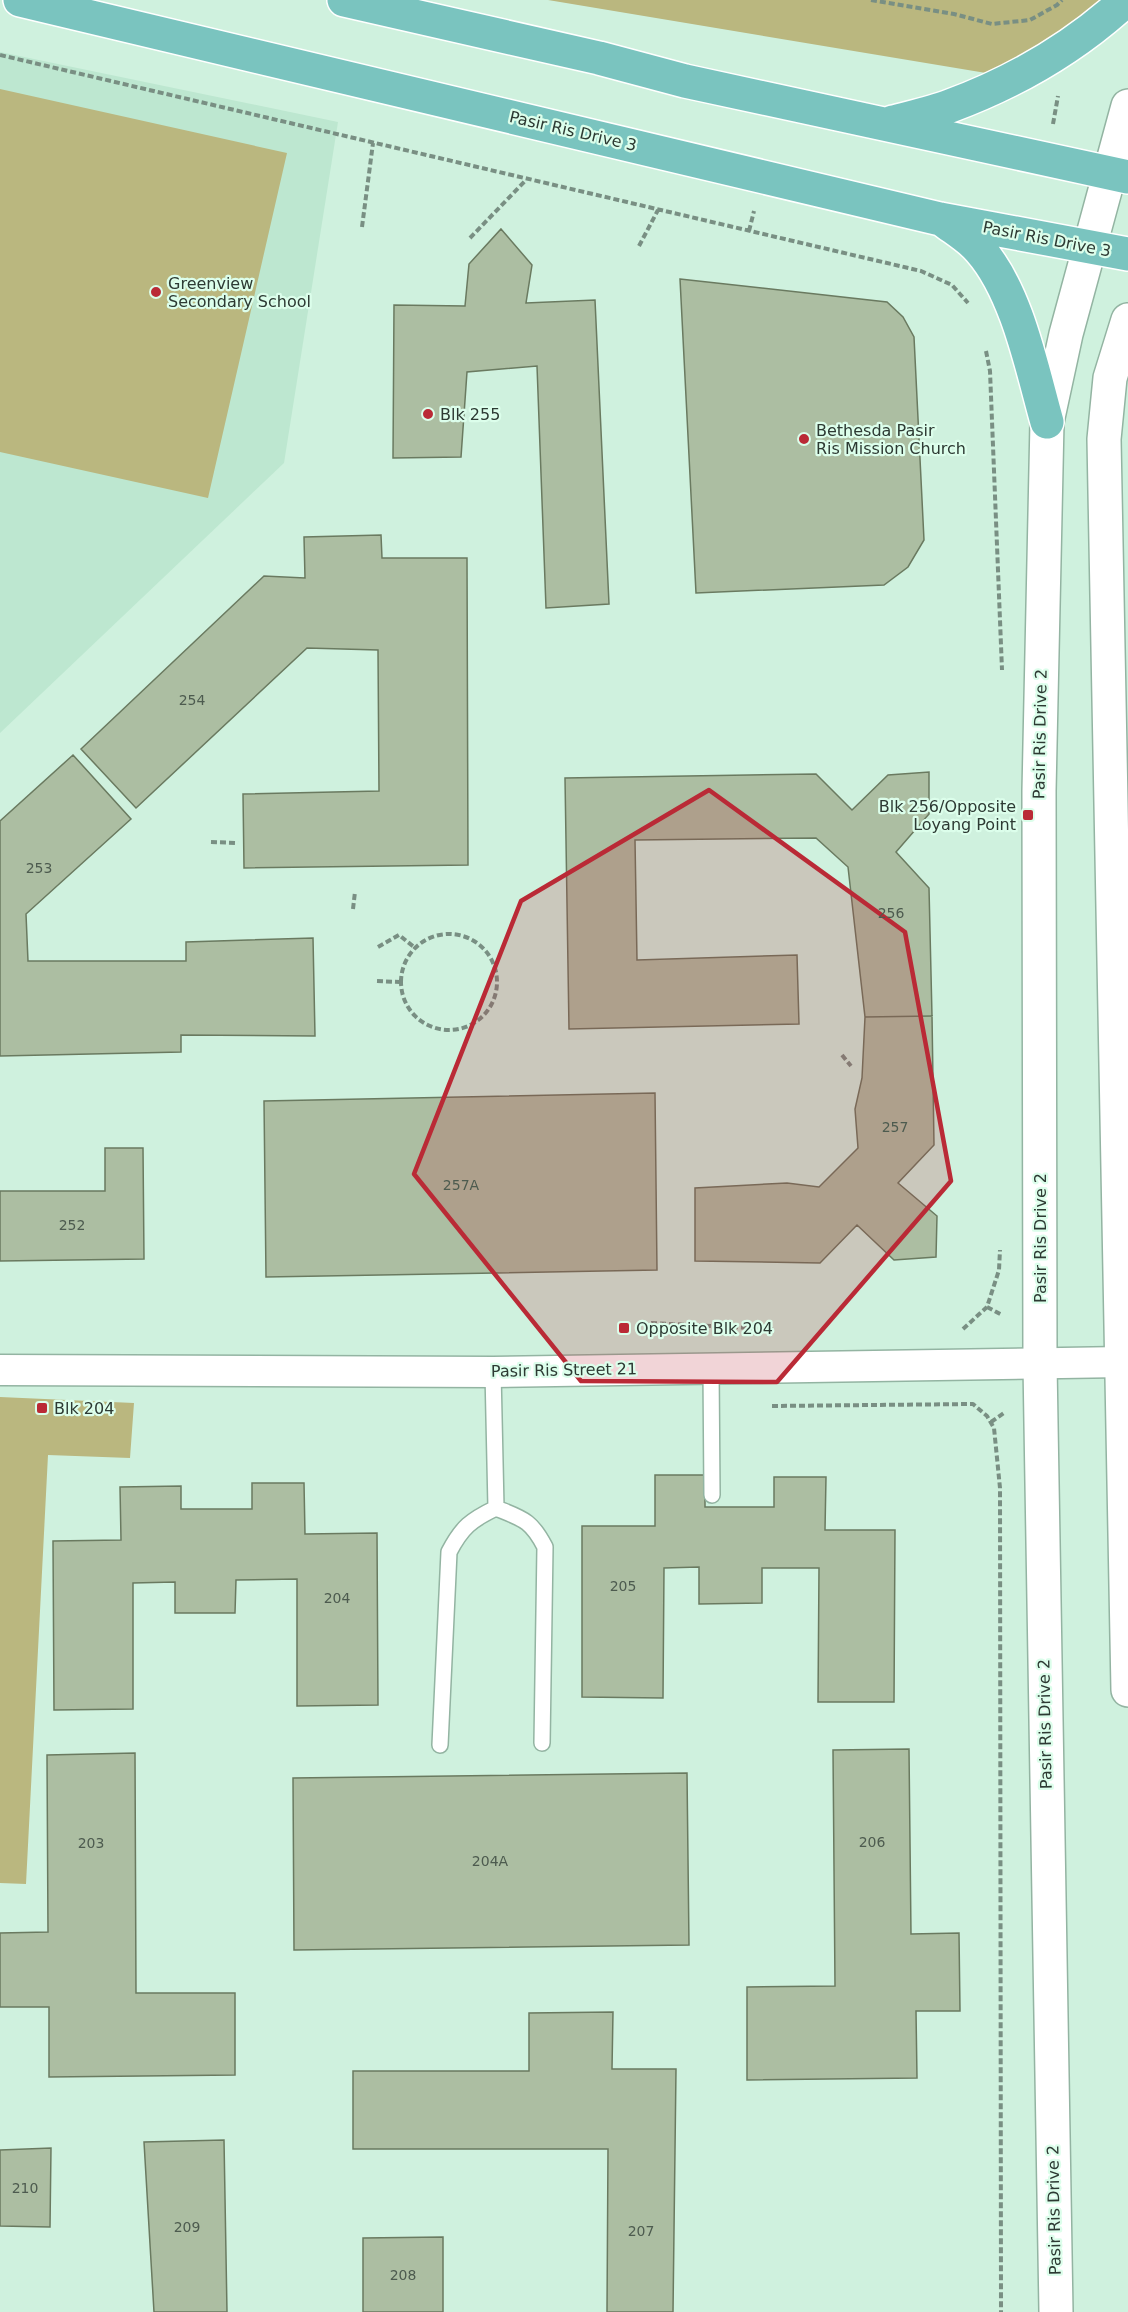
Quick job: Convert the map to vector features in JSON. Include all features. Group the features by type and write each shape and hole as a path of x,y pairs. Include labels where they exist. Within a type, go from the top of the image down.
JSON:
{"main road":[{"name":"Pasir Ris Drive 3","path":"20,0 940,219 1128,254"},
{"path":"344,0 599,58 685,81 888,123 1119,175"},
{"path":"888,123 949,107 1048,60 1095,27 1126,0"},
{"path":"940,219 980,250 1006,290 1047,422"}],"street":[{"name":"Pasir Ris Drive 2","path":"1056,2312 1040,1364 1039,791 1047,422 1065,334 1090,247 1119,175 1128,106"},
{"path":"1128,320 1110,378 1104,439 1119,668 1128,1690"},
{"name":"Pasir Ris Street 21","path":"0,1370 492,1371 1126,1362"}],"lane":[{"path":"711,1368 712,1495"},
{"path":"492,1371 496,1508"},
{"path":"440,1745 449,1552 459,1534 472,1520 496,1508 524,1519 536,1530 545,1547 542,1743"}],"path":[{"path":"871,0 954,14 992,24 1030,20 1062,0"},
{"path":"0,55 921,271 952,285 973,308"},
{"path":"362,227 373,144"},
{"path":"470,238 526,179"},
{"path":"639,246 658,210"},
{"path":"985,343 990,371 1002,673"},
{"path":"211,842 238,843"},
{"path":"353,909 354,892"},
{"path":"449,933 468,936 483,947 494,963 498,981 494,1000 483,1016 467,1027 448,1030 430,1027 414,1016 403,1000 400,982 404,963 414,947 430,937 449,933"},
{"path":"378,947 399,935 414,947"},
{"path":"377,981 400,982"},
{"path":"842,1055 851,1066"},
{"path":"962,1330 987,1307 999,1270 1000,1247"},
{"path":"987,1307 1004,1316"},
{"path":"651,1323 778,1330"},
{"path":"973,1404 987,1416 994,1428 1000,1488 1001,2312"}],"highlighted area":[{"path":"709,790 905,932 951,1181 777,1382 581,1381 414,1174 521,901"}],"shaded area":[{"path":"548,0 1128,0 1046,66 986,73"},
{"name":"Greenview Secondary School","path":"0,52 338,122 284,463 0,733"},
{"path":"0,89 287,153 208,498 0,452"},
{"path":"0,1397 134,1403 130,1458 48,1455 26,1884 0,1883"}],"building":[{"name":"Blk 255","path":"501,229 532,265 526,303 595,300 609,604 546,608 537,366 467,372 461,457 393,458 394,305 465,306 469,264"},
{"name":"Bethesda Pasir Ris Mission Church","path":"680,279 887,302 903,317 914,337 924,540 908,567 884,585 696,593"},
{"path":"381,535 382,558 467,558 468,865 244,868 243,794 379,791 378,650 307,648 136,808 81,749 264,576 305,578 304,537"},
{"path":"73,755 131,819 26,914 28,961 186,961 186,942 313,938 315,1036 181,1035 181,1052 0,1056 0,821"},
{"path":"929,772 929,814 896,852 929,888 932,1016 865,1017 848,867 816,838 635,840 637,960 797,955 799,1024 569,1029 565,778 816,774 852,810 888,775"},
{"path":"932,1016 934,1145 898,1183 937,1216 936,1257 894,1260 857,1225 820,1263 695,1261 695,1188 787,1183 819,1187 858,1148 855,1109 862,1078 865,1017"},
{"path":"655,1093 657,1270 266,1277 264,1101"},
{"path":"105,1148 143,1148 144,1259 0,1261 0,1191 105,1191"},
{"path":"655,1475 705,1475 705,1507 774,1507 774,1477 826,1477 825,1530 895,1530 894,1702 818,1702 819,1568 762,1568 762,1603 699,1604 699,1567 664,1568 663,1698 582,1697 582,1526 655,1526"},
{"path":"252,1483 304,1483 305,1534 377,1533 378,1705 297,1706 297,1579 236,1580 235,1613 175,1613 175,1582 133,1583 133,1709 54,1710 53,1541 121,1540 120,1487 181,1486 181,1509 252,1509"},
{"path":"909,1749 911,1934 959,1933 960,2011 916,2011 917,2078 747,2080 747,1987 835,1986 833,1750"},
{"path":"135,1753 136,1993 235,1993 235,2075 49,2077 49,2007 0,2007 0,1933 48,1932 47,1755"},
{"path":"687,1773 689,1945 294,1950 293,1778"},
{"path":"613,2012 612,2069 676,2069 673,2312 607,2312 608,2149 353,2149 353,2071 529,2071 529,2013"},
{"path":"224,2140 227,2312 154,2312 144,2142"},
{"path":"51,2148 50,2227 0,2226 0,2150"},
{"path":"443,2237 443,2312 363,2312 363,2238"}],"place":[{"name":"Greenview Secondary School","path":"156,292"},
{"name":"Blk 255","path":"428,414"},
{"name":"Bethesda Pasir Ris Mission Church","path":"804,439"},
{"name":"Blk 256/Opposite Loyang Point","path":"1028,815"},
{"name":"Opposite Blk 204","path":"624,1328"},
{"name":"Blk 204","path":"42,1408"}]}
